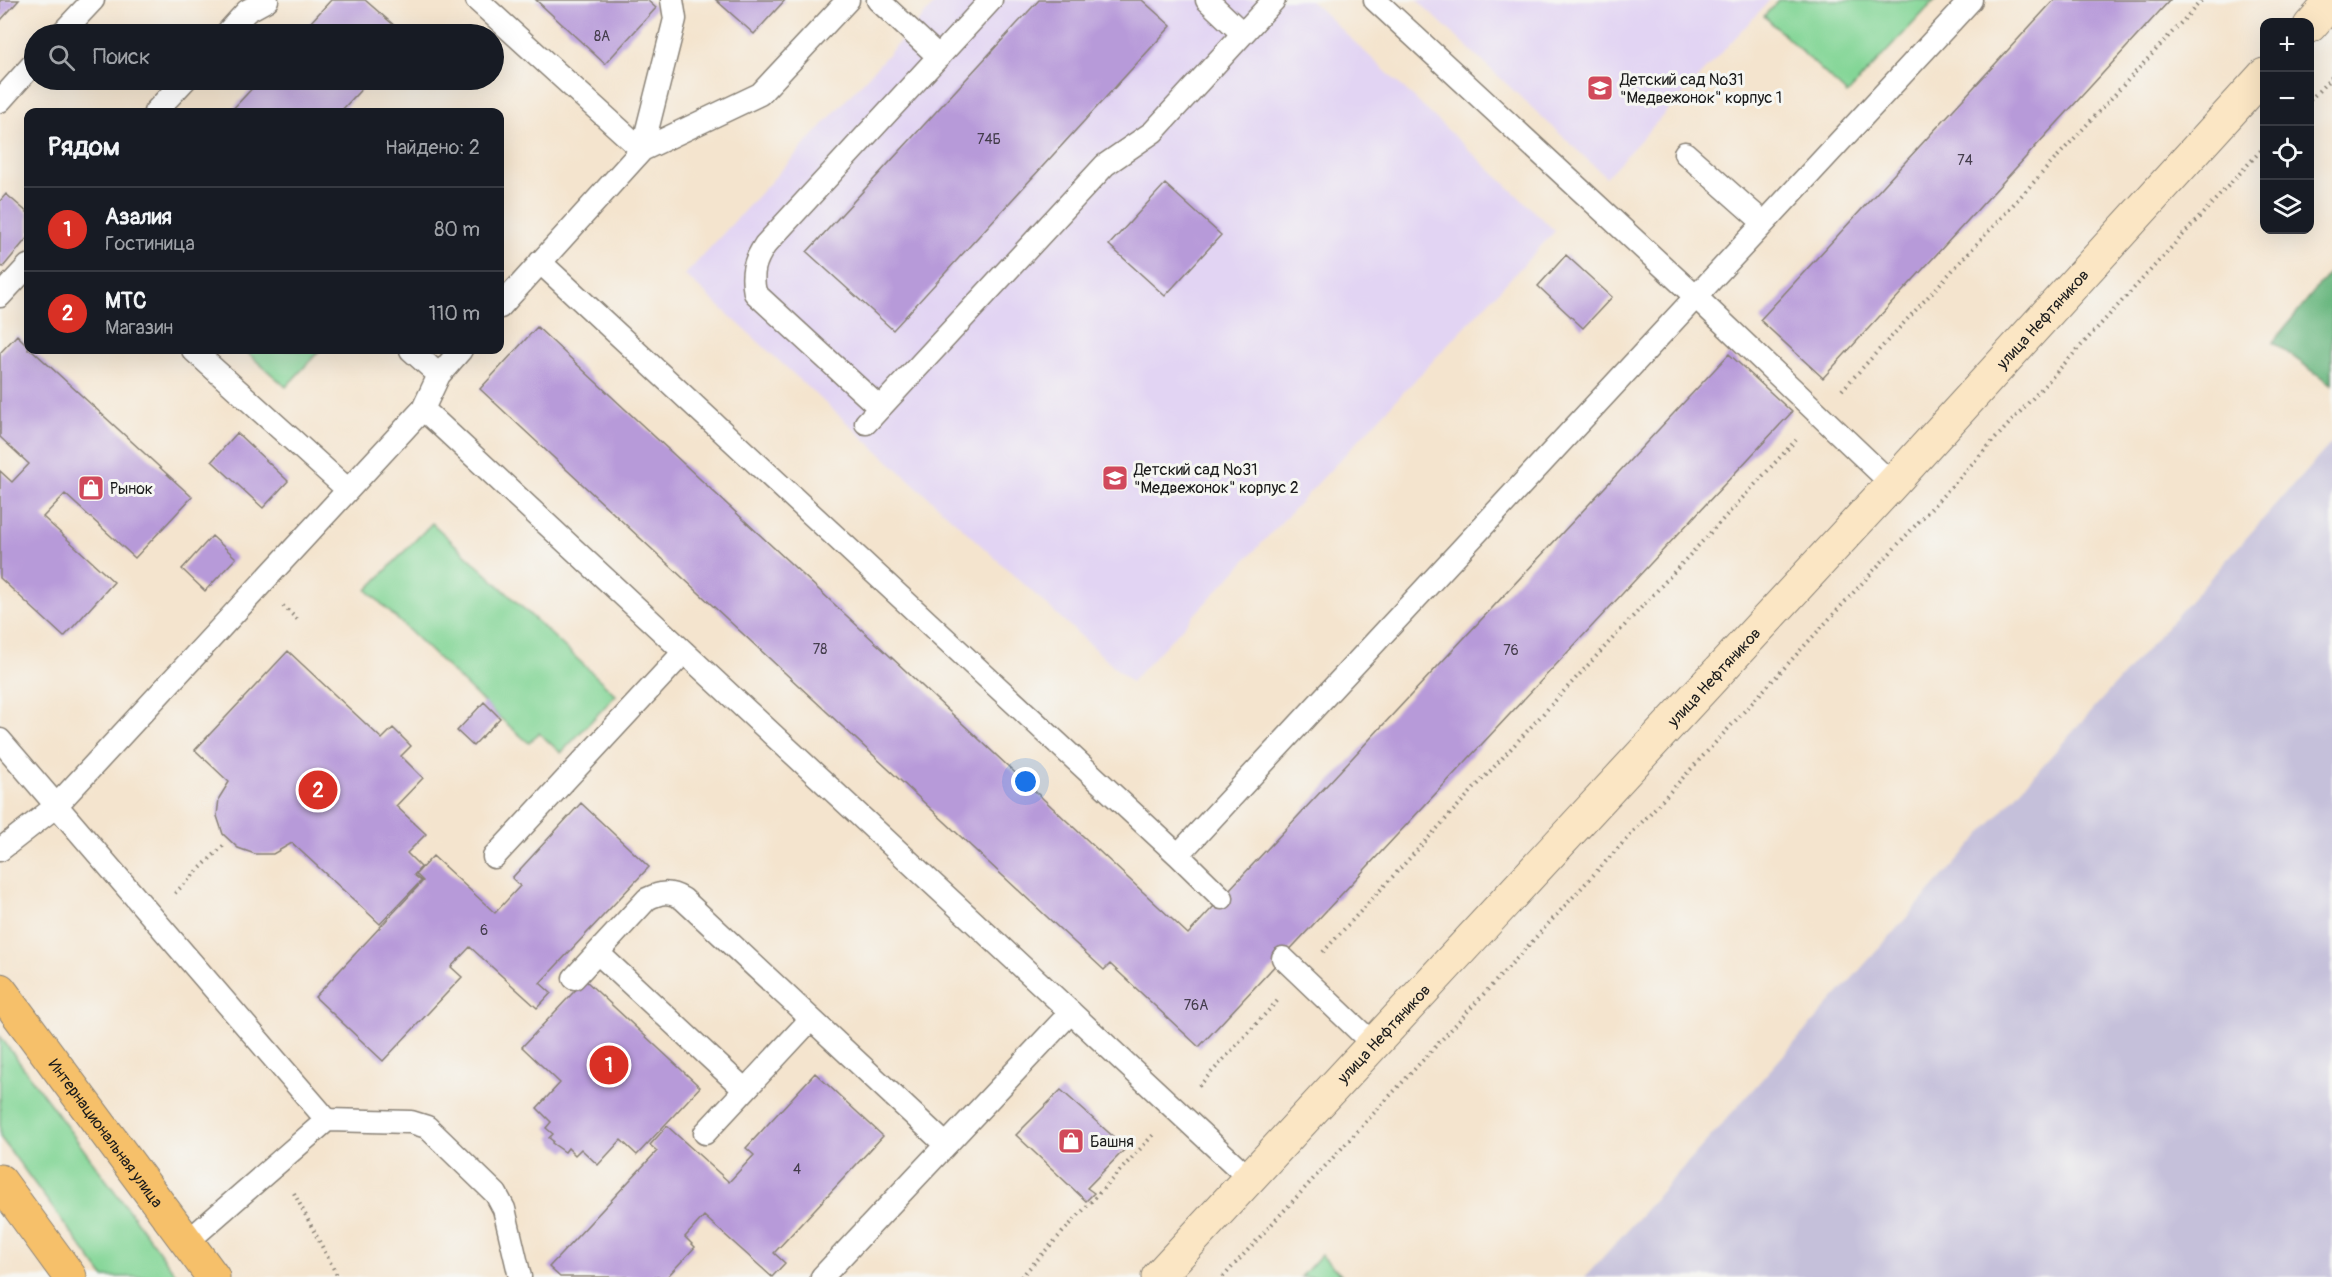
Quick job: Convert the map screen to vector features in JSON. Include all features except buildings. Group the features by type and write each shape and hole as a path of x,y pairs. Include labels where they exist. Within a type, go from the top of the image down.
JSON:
{"main road":[{"path":"2314,21 2332,1"},
{"name":"улица Нефтяников","path":"1158,1277 1892,484 2260,80"},
{"name":"Интернациональная улица","path":"0,990 213,1277"},
{"path":"0,1181 70,1277"}],"lane":[{"path":"70,24 93,0"},
{"path":"235,24 247,11 267,0"},
{"path":"477,0 503,24"},
{"path":"642,150 675,19 672,0"},
{"path":"504,302 642,150 760,94 848,0"},
{"path":"878,0 939,57"},
{"path":"991,0 765,245 756,259 751,275 755,293 873,415 1105,165 1153,132 1274,0"},
{"path":"1207,0 1243,34"},
{"path":"1375,0 1696,297 1892,484"},
{"path":"1178,855 1971,0"},
{"path":"504,25 642,150"},
{"path":"0,101 24,74"},
{"path":"160,108 176,90"},
{"path":"1685,153 1764,223"},
{"path":"540,262 1222,898"},
{"path":"0,296 24,270"},
{"path":"197,354 347,489"},
{"path":"415,354 439,375"},
{"path":"0,850 55,807 423,408 439,375 457,354"},
{"path":"423,408 1250,1179"},
{"path":"494,857 684,652"},
{"path":"0,740 55,807 327,1120"},
{"path":"574,978 647,899 670,892 682,899 946,1145"},
{"path":"598,953 745,1090"},
{"path":"1283,958 1373,1044"},
{"path":"822,1277 1071,1012"},
{"path":"705,1133 811,1019"},
{"path":"187,1242 327,1120 411,1122 427,1127 496,1194 504,1209 520,1277"}],"path":[{"path":"1021,1277 2202,0"},
{"path":"2314,96 2332,77"},
{"path":"1223,1277 2260,152"},
{"path":"152,917 225,844"},
{"path":"293,1150 286,1177 338,1277"}],"shaded area":[{"name":"Детский сад №31 \"Медвежонок\" корпус 2","path":"938,0 1310,0 1555,231 1131,682 685,275"},
{"name":"Детский сад №31 \"Медвежонок\" корпус 1","path":"1417,0 1770,0 1606,177"},
{"path":"2332,442 2332,1277 1585,1277"}],"green space":[{"path":"1779,0 1935,0 1847,94 1764,16"},
{"path":"2332,269 2332,385 2273,342"},
{"path":"249,354 316,354 286,387"},
{"path":"432,523 616,695 561,753 539,733 529,743 367,590"},
{"path":"0,1036 178,1277 104,1277 0,1137"},
{"path":"1321,1255 1343,1277 1301,1277"}],"place":[{"name":"Детский сад №31 \"Медвежонок\" корпус 1","path":"1600,88"},
{"name":"Детский сад №31 \"Медвежонок\" корпус 2","path":"1115,478"},
{"name":"Рынок","path":"91,488"},
{"name":"МТС","path":"318,790"},
{"name":"Азалия","path":"609,1065"},
{"name":"Башня","path":"1071,1141"}]}
